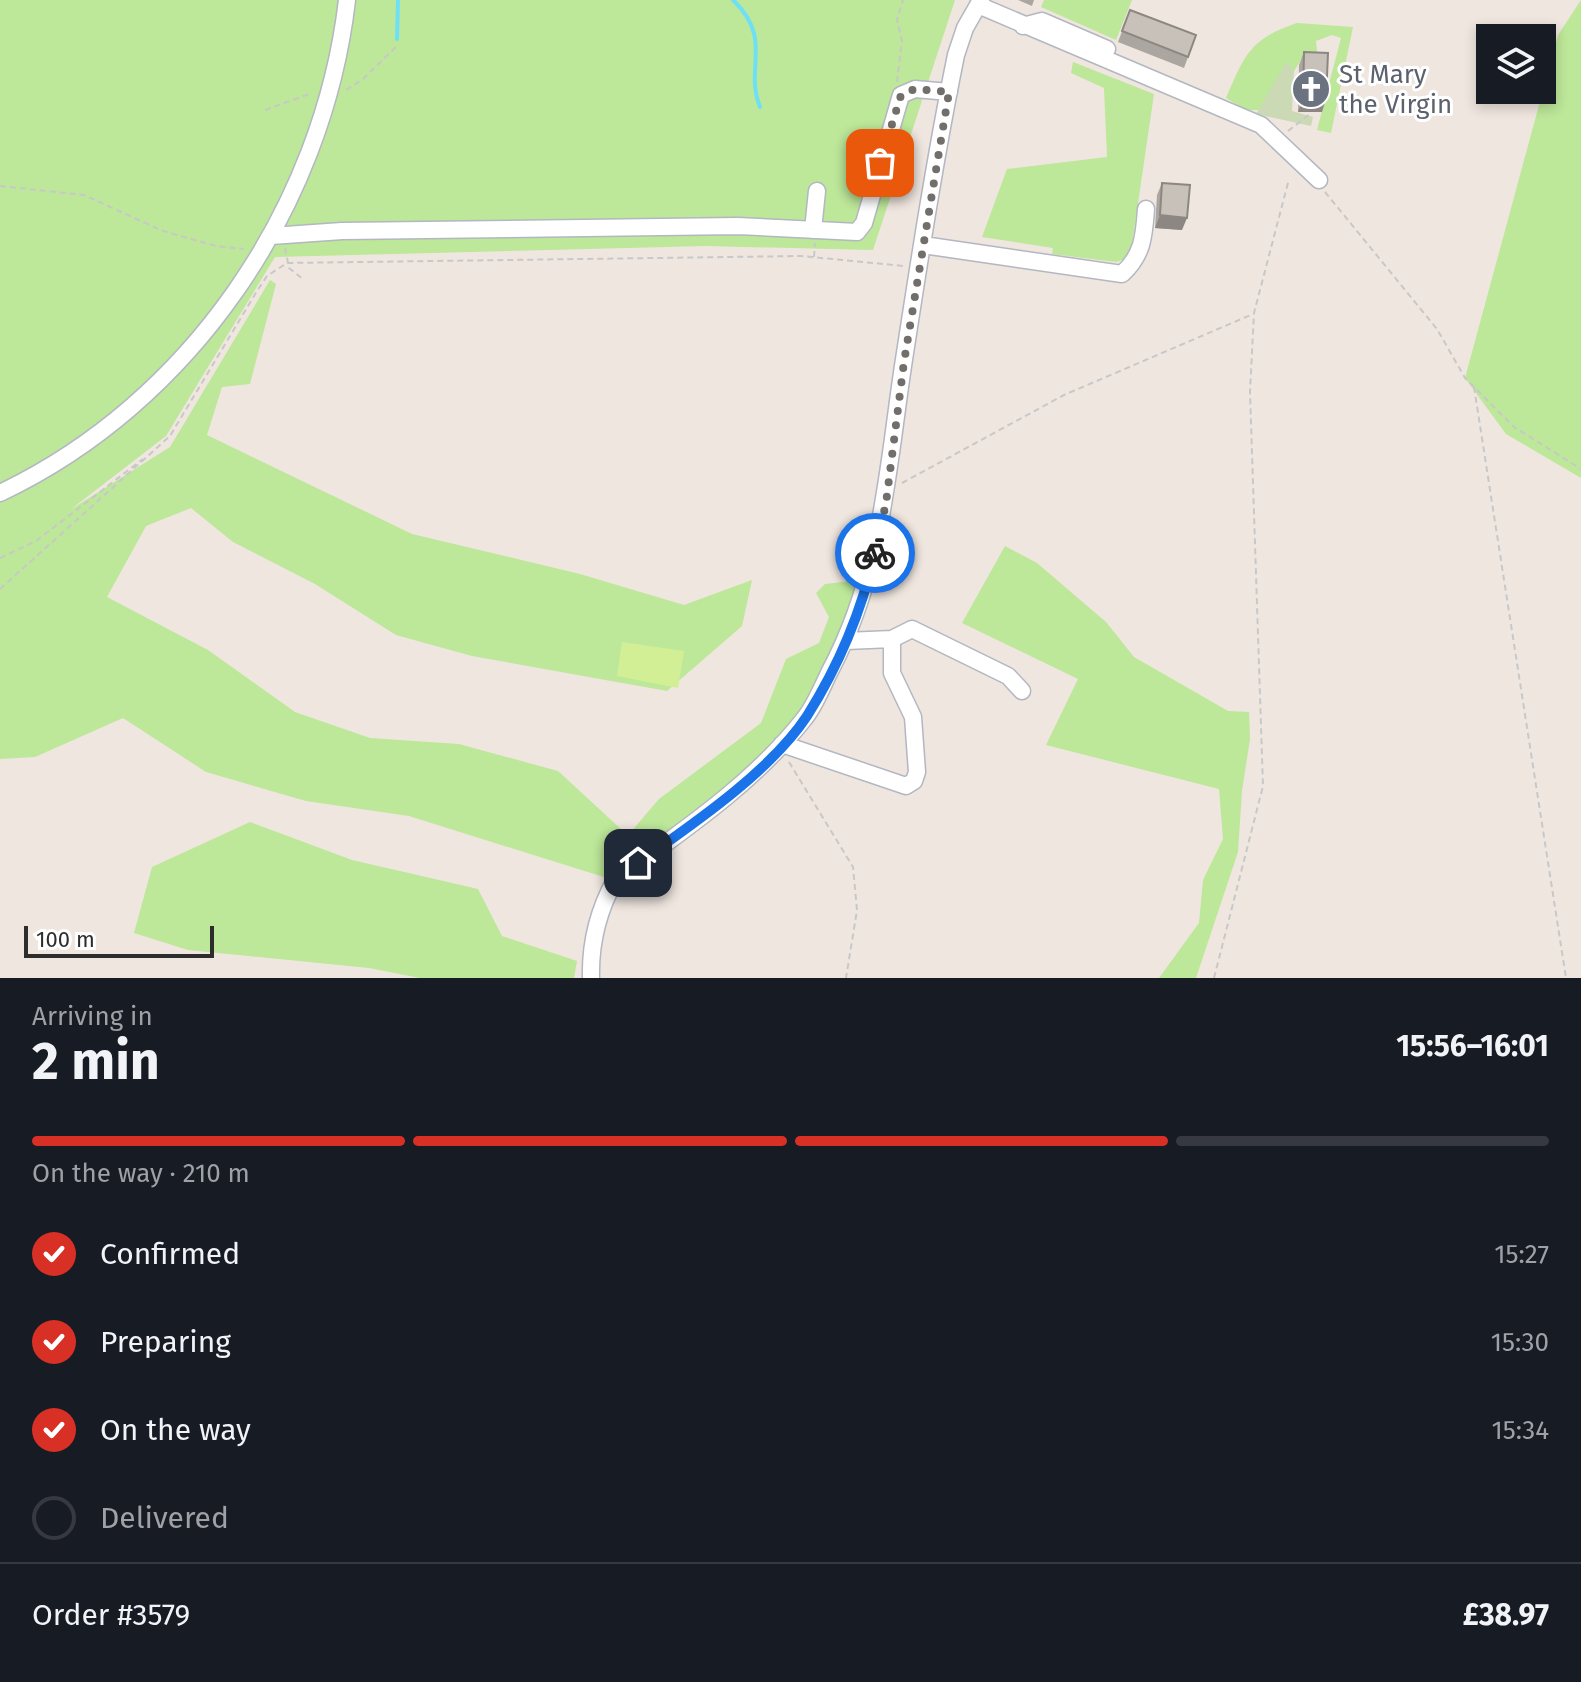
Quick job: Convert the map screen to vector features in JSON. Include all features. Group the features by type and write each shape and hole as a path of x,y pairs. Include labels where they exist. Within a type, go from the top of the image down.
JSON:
{"street":[{"path":"0,493 78,449 111,425 165,376 198,340 261,251 278,236 322,117 347,0"},
{"path":"591,978 598,917 615,880 743,782 781,746 806,717 846,641 872,567 887,491 919,267 949,92 965,28 979,3 1023,26 1261,125 1319,180"},
{"path":"1023,26 1042,21 1107,49"},
{"path":"278,236 342,231 738,226 857,232 864,223 901,95 915,89 949,92"},
{"path":"813,230 817,191"},
{"path":"923,245 1122,274 1137,261 1144,239 1146,209"},
{"path":"846,641 892,639 912,629 1008,676 1022,691"},
{"path":"781,746 911,785 917,772 913,717 892,673 892,639"}],"path":[{"path":"901,95 896,75 902,41 897,20 903,0"},
{"path":"1279,140 1310,114"},
{"path":"1214,978 1263,786 1250,392 1254,313 1289,179"},
{"path":"1319,180 1329,201 1399,278 1437,329 1465,378 1514,427 1581,469"},
{"path":"0,186 84,195 163,231 216,246 261,251"},
{"path":"278,236 287,263 304,280"},
{"path":"0,589 170,436 267,276 287,263 801,256 919,267"},
{"path":"887,491 1064,395 1254,313"},
{"path":"1474,387 1566,978"},
{"path":"0,558 36,541 149,455"},
{"path":"781,746 853,867 857,910 846,978"}],"green space":[{"path":"0,0 955,0 873,250 705,246 275,257 166,436 70,510 170,447 270,280 276,284 250,384 222,387 207,435 412,534 580,574 684,605 752,580 742,626 667,691 472,656 396,635 315,584 233,542 191,508 146,526 107,597 208,650 295,712 370,738 459,744 558,771 622,830 630,833 659,799 761,723 786,659 819,643 829,617 816,593 825,584 851,581 860,565 868,565 839,641 818,684 798,714 750,768 695,815 607,878 409,816 306,801 206,772 123,718 35,757 0,759"},
{"path":"1044,0 1132,0 1116,40 1041,7"},
{"path":"1581,0 1581,478 1506,434 1465,378 1539,104 1556,104 1558,35"},
{"path":"1297,23 1353,27 1331,133 1317,130 1341,38 1332,35 1316,41 1318,60 1302,58 1271,110 1246,110 1226,98 1251,50 1269,35"},
{"path":"1287,61 1294,70 1292,111 1313,117 1311,126 1256,114"},
{"path":"1073,62 1154,94 1130,258 1116,262 1052,254 1053,248 982,237 1007,169 1107,157 1104,88 1071,73"},
{"path":"1005,546 1037,563 1106,622 1134,657 1228,711 1249,712 1250,739 1242,791 1238,852 1196,978 1159,978 1199,923 1203,880 1223,839 1219,789 1046,745 1078,679 962,623"},
{"path":"622,642 684,651 678,688 617,676"},
{"path":"250,822 352,860 478,889 502,936 577,961 574,978 420,978 369,968 188,950 134,933 152,867"}],"building":[{"path":"1130,10 1196,35 1188,57 1122,31"},
{"path":"1304,52 1328,53 1326,99 1303,99"},
{"path":"1162,183 1190,185 1187,218 1160,215"}],"waterway":[{"path":"397,39 398,0"},
{"path":"733,0 752,28 756,93 760,107"}],"way so far":[{"path":"875,553 886,503 892,438 949,92 915,89 901,95 896,102 880,163"}],"place":[{"name":"St Mary the Virgin","path":"1311,89"}],"route":[{"path":"638,863 764,764 806,717 848,637 875,553"}]}
